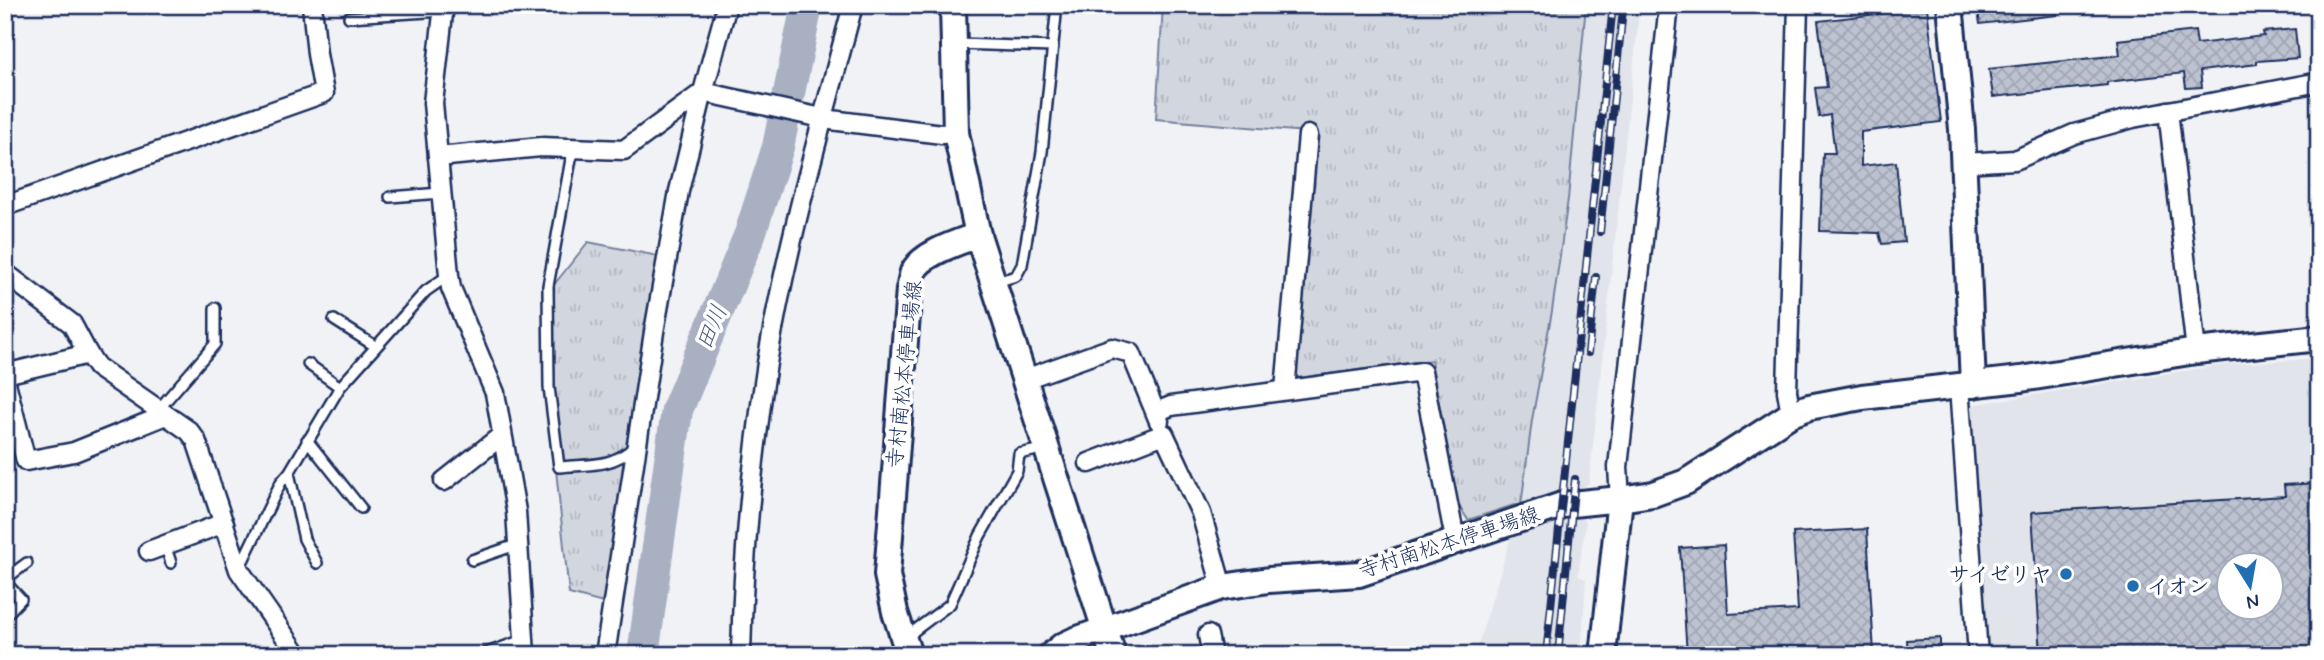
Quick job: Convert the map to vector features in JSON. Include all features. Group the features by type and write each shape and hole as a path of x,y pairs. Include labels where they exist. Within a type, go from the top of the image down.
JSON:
{"street":[{"path":"5,206 324,93 312,5"},
{"path":"605,655 676,204 727,5"},
{"path":"741,655 744,554 768,361 820,116 853,5"},
{"path":"953,5 956,133 978,235 1113,655"},
{"path":"1603,655 1620,499 1618,467 1669,5"},
{"path":"1791,414 1787,391 1798,5"},
{"path":"1950,5 1964,163 1966,386 1978,655"},
{"path":"444,8 433,103 449,275 451,288 495,393 516,511 524,647"},
{"path":"1964,163 2015,160 2074,134 2168,111 2318,87"},
{"path":"438,157 541,147 624,150 705,92 820,116 942,134 956,133"},
{"path":"2168,111 2196,351"},
{"path":"1285,390 1308,135"},
{"name":"寺村南松本停車場線","path":"903,651 887,575 909,289 914,270 926,258 950,245 978,235"},
{"path":"5,273 72,324 97,367 189,431 196,440 239,570 298,655"},
{"name":"寺村南松本停車場線","path":"1051,655 1062,646 1222,587 1269,580 1359,574 1562,505 1653,494 1686,482 1791,414 1809,407 1862,397 1966,386 2196,351 2319,338"},
{"path":"1025,379 1112,348 1131,353 1164,434 1201,513 1222,587"},
{"path":"88,354 5,376 26,461 74,452 162,412"},
{"path":"1156,412 1171,406 1422,372 1457,540"},
{"path":"1089,463 1164,434"},
{"path":"444,481 501,436"},
{"path":"162,553 224,523"},
{"path":"1208,635 1212,655"}],"lane":[{"path":"994,283 1016,276 1022,265 1042,152 1057,5"},
{"path":"349,17 444,8"},
{"path":"954,44 1053,47"},
{"path":"573,148 548,286 549,387 559,467 610,463 624,456 637,444"},
{"path":"390,197 441,193"},
{"path":"239,570 281,481 289,473 340,387 426,291 449,275"},
{"path":"162,412 215,344 215,308"},
{"path":"334,320 375,346"},
{"path":"308,364 340,387"},
{"path":"307,440 361,508"},
{"path":"903,651 914,631 950,604 980,536 1017,471 1018,454 1033,451 1046,444"},
{"path":"289,473 304,539 317,563"},
{"path":"472,561 519,544"},
{"path":"5,616 21,599 5,581 27,563"},
{"path":"481,655 524,647"}],"shaded area":[{"path":"1586,5 1640,5 1589,483 1579,490 1521,506 1532,420 1552,311 1568,199"},
{"path":"2319,358 2319,655 1985,655 1970,405 2221,365"},
{"path":"1575,513 1586,521 1578,576 1586,579 1581,655 1475,655 1514,527"}],"green space":[{"path":"1163,5 1586,5 1568,199 1552,311 1532,420 1521,506 1514,505 1468,520 1458,504 1431,360 1299,378 1293,375 1317,133 1156,119"},
{"path":"588,242 663,257 633,439 618,453 601,460 561,463 554,414 550,350 553,286"},
{"path":"628,458 607,604 569,594 556,470 603,467"}],"building":[{"path":"1977,5 2057,5 2057,15 1980,24"},
{"path":"1927,8 1941,122 1861,132 1861,166 1896,162 1904,242 1882,244 1879,233 1820,231 1823,153 1835,153 1830,115 1819,117 1815,88 1827,87 1818,21"},
{"path":"2295,29 2298,58 2257,61 2257,64 2200,71 2202,87 2186,88 2184,73 2107,82 2107,85 1993,97 1989,69 2120,55 2118,40 2195,31 2197,44 2264,36 2263,32"},
{"name":"イオン","path":"2319,483 2319,655 2041,655 2032,512 2285,496 2284,485"},
{"path":"1867,529 1874,654 1687,655 1680,548 1724,545 1728,614 1798,610 1793,533"},
{"path":"1940,638 1940,655 1908,655 1907,640"}],"waterway":[{"name":"田川","path":"643,655 677,410 750,234 778,147 807,5"}],"railway":[{"path":"1546,655 1613,5"},
{"path":"1600,232 1623,9"},
{"path":"1588,353 1596,277"},
{"path":"1558,655 1575,479"}],"place":[{"name":"サイゼリヤ","path":"2066,574"},
{"name":"イオン","path":"2133,586"}]}
